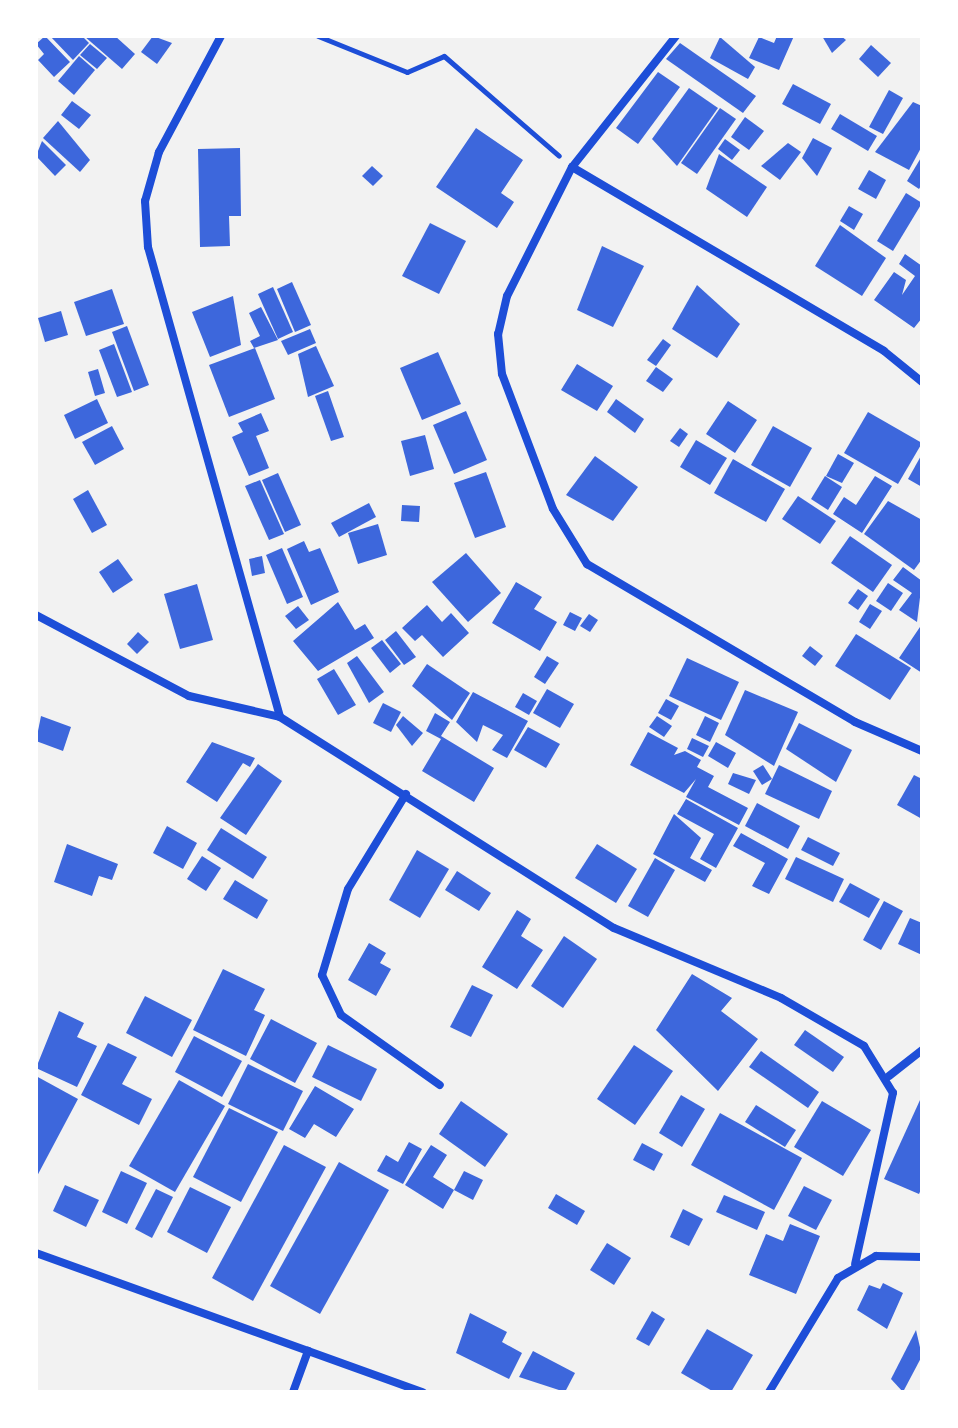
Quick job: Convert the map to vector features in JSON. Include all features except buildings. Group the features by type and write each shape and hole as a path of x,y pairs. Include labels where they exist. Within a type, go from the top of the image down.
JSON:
{"street":[{"path":"221,36 159,152 145,201 148,247 280,717"},
{"path":"676,36 572,167 507,296 498,334 502,374 567,540 587,564 855,722 922,751"},
{"path":"572,167 884,351 922,382"},
{"path":"36,615 189,696 280,717 614,928 835,1025 889,1076 890,1129 855,1264"},
{"path":"406,794 348,889 322,975 341,1015 440,1085"},
{"path":"889,1076 922,1050"},
{"path":"36,1253 423,1392"},
{"path":"769,1392 838,1278 855,1264 876,1256 922,1257"},
{"path":"293,1392 308,1351"}],"path":[{"path":"318,36 407,72 442,55 572,167"}]}
